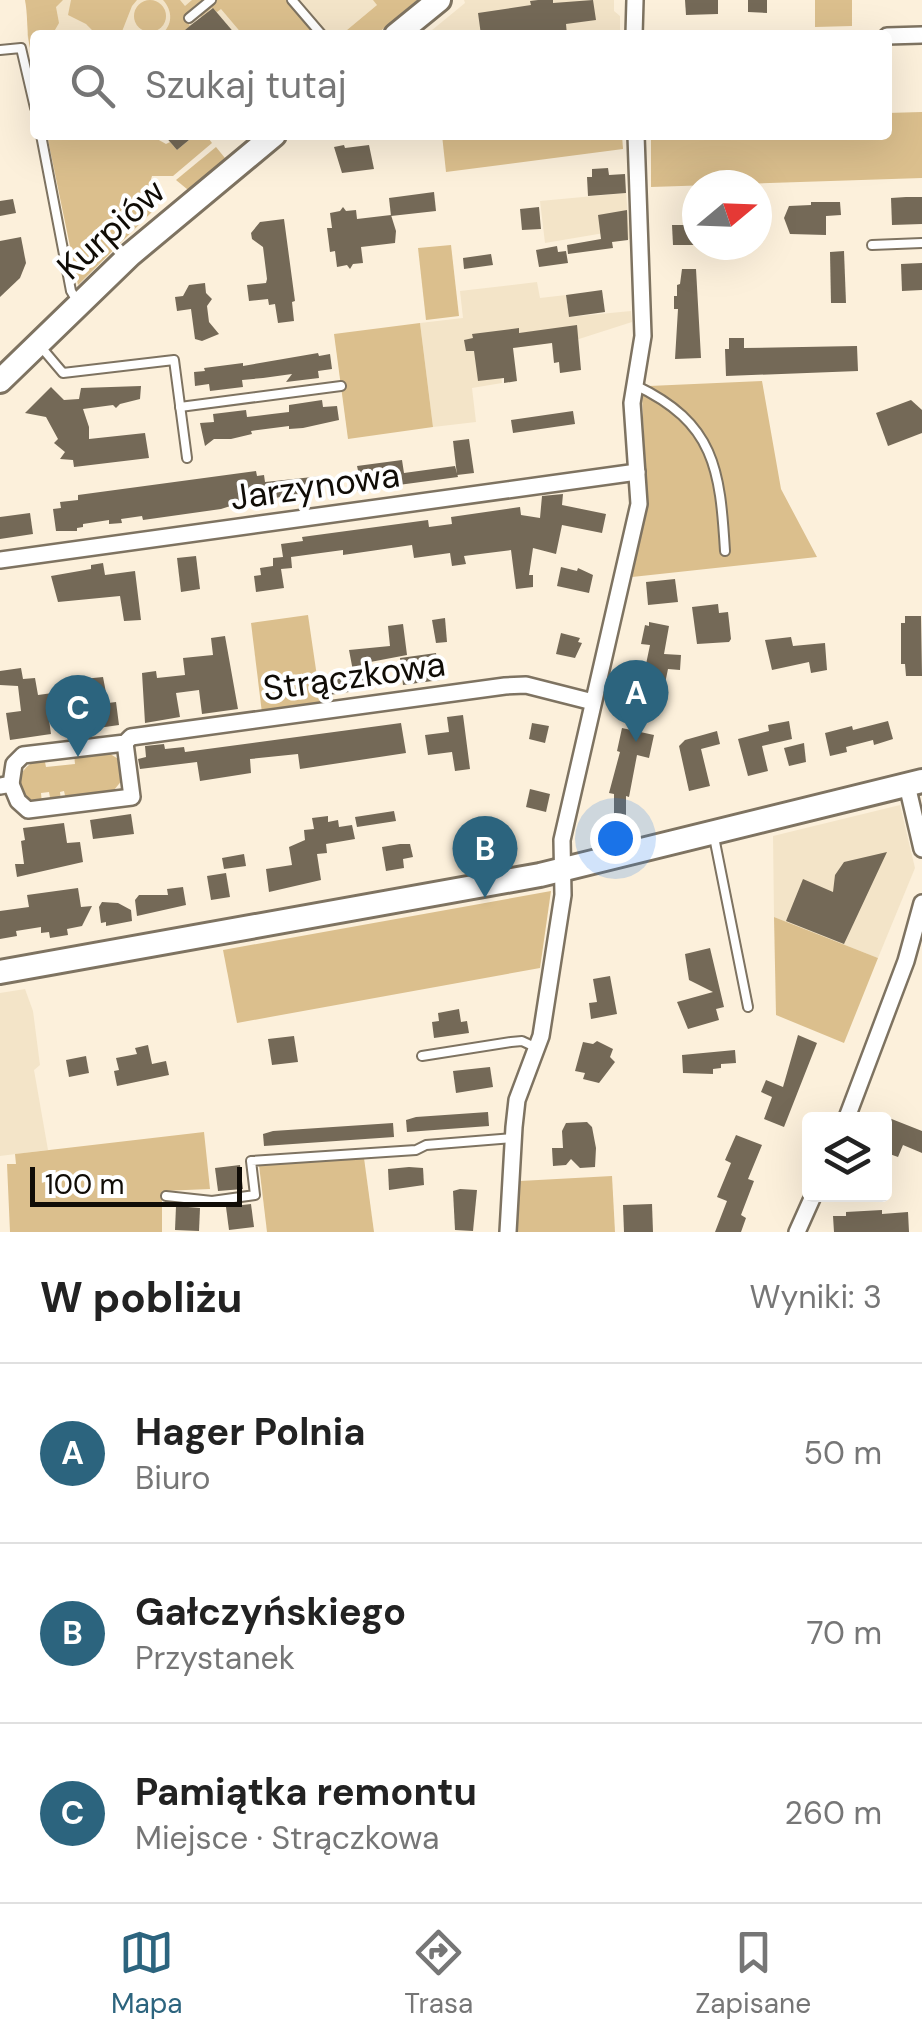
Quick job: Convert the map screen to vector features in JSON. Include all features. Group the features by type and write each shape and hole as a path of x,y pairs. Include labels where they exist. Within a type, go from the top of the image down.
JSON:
{"street":[{"path":"402,30 439,0"},
{"path":"634,30 635,0"},
{"path":"892,36 922,35"},
{"name":"Kurpiów","path":"0,381 130,255 268,140"},
{"path":"508,1232 518,1100 537,1048 563,895 562,840 639,504 632,402 643,336 636,140"},
{"name":"Jarzynowa","path":"0,560 637,472"},
{"name":"Strączkowa","path":"125,743 132,798 28,810 6,785 14,764 23,755 125,743 131,737 505,686 526,685 593,702"},
{"path":"0,972 562,870 915,783 922,849"},
{"path":"849,1112 906,961 922,904"},
{"path":"797,1232 810,1202"}],"lane":[{"path":"189,18 212,0"},
{"path":"292,0 318,30"},
{"path":"0,50 20,48 30,88"},
{"path":"42,140 71,291 78,304"},
{"path":"872,245 922,242"},
{"path":"38,344 64,373 174,360 187,458"},
{"path":"180,407 341,386"},
{"path":"634,386 690,422 703,438 715,466 724,550"},
{"path":"713,833 748,1007"},
{"path":"422,1056 522,1041 537,1048"},
{"path":"166,1196 212,1201 255,1195 251,1161 416,1150 426,1145 513,1138"}],"shaded area":[{"path":"25,0 383,0 347,30 30,30 30,45 27,35 30,24"},
{"path":"25,0 63,0 56,7 59,23 55,30 30,30 30,46"},
{"path":"71,0 137,0 123,30 92,30 68,15"},
{"path":"163,0 180,0 185,6 192,0 206,0 184,17 190,26 185,30 165,30 169,9"},
{"path":"217,0 286,0 311,30 239,30 221,9 217,12 212,8 201,17 199,14"},
{"path":"373,0 417,0 382,30 347,30 377,5"},
{"path":"464,0 614,0 620,30 432,30"},
{"path":"815,0 852,0 852,26 815,27"},
{"path":"156,1 165,10 162,28 138,28 134,16 138,4"},
{"path":"922,112 922,178 772,183 772,170 682,170 682,186 651,187 651,140 892,140 892,113"},
{"path":"48,140 159,140 170,142 177,150 189,140 210,140 212,143 173,176 152,176 147,193 158,206 78,285"},
{"path":"443,140 622,140 623,149 446,172"},
{"path":"216,147 229,163 193,194 176,180"},
{"path":"626,193 630,239 612,242 610,232 545,243 540,201"},
{"path":"451,245 459,316 426,320 418,248"},
{"path":"537,282 540,298 566,295 569,317 631,311 632,322 579,339 498,350 502,383 472,388 476,422 433,427 420,323 463,318 460,291"},
{"path":"420,323 433,427 348,439 334,334"},
{"path":"762,381 781,489 817,557 632,577 647,510 642,395 649,386"},
{"path":"308,615 321,704 262,713 251,623"},
{"path":"107,752 120,760 123,779 110,795 66,800 64,791 60,792 61,801 51,803 49,792 41,793 42,804 31,800 20,788 26,767 44,757 46,767 75,764 74,754"},
{"path":"900,805 915,868 878,958 774,917 773,836"},
{"path":"551,891 540,968 237,1023 223,950"},
{"path":"774,917 878,958 844,1043 776,1015"},
{"path":"25,989 33,1011 40,1065 34,1070 48,1150 0,1156 0,993"},
{"path":"204,1132 210,1189 162,1191 162,1232 10,1232 7,1164 16,1164 15,1154"},
{"path":"364,1158 374,1232 267,1232 259,1165"},
{"path":"612,1176 615,1232 517,1232 520,1181"}],"building":[{"path":"593,0 596,20 566,24 567,30 480,30 478,13 531,5 530,1"},
{"path":"685,0 718,0 718,14 686,15"},
{"path":"748,0 767,0 767,13 748,12"},
{"path":"213,8 232,30 185,30"},
{"path":"168,140 189,140 177,150"},
{"path":"369,145 374,169 342,173 334,147"},
{"path":"608,168 609,175 625,174 626,193 588,196 587,177 592,177 592,169"},
{"path":"434,192 436,211 391,216 389,198"},
{"path":"922,197 922,224 892,225 891,198"},
{"path":"13,199 16,213 0,216 0,201"},
{"path":"840,202 841,215 826,216 826,235 790,234 784,218 789,206"},
{"path":"343,207 346,211 356,210 357,219 391,215 395,243 361,247 363,263 353,264 350,269 347,265 337,267 335,251 330,252 327,228 332,228 330,213"},
{"path":"539,207 541,229 522,230 520,209"},
{"path":"627,210 628,240 612,242 613,248 568,254 567,245 601,239 598,215"},
{"path":"284,219 294,321 278,323 275,304 269,305 268,299 249,301 247,285 266,283 267,279 263,247 252,239 251,233 260,222"},
{"path":"672,225 682,225 682,245 673,245"},
{"path":"21,237 26,263 20,278 0,297 0,241"},
{"path":"557,246 558,252 566,251 568,263 539,267 536,250"},
{"path":"844,251 846,303 831,303 830,252"},
{"path":"491,254 493,265 464,269 463,258"},
{"path":"922,263 922,290 902,291 901,264"},
{"path":"682,269 696,269 701,358 675,359 678,309 674,309 674,296"},
{"path":"205,283 206,293 212,299 207,306 209,322 219,334 202,341 195,339 191,309 177,311 175,297 183,296 189,285"},
{"path":"602,290 605,312 569,317 566,295"},
{"path":"577,325 581,370 560,373 559,362 554,363 552,343 513,348 517,381 478,381 474,351 466,351 464,340 473,338 472,334 519,328 519,333"},
{"path":"729,338 744,338 744,348 857,346 858,371 726,376 725,349 729,349"},
{"path":"330,354 332,369 318,371 319,378 286,382 292,374 242,380 243,387 210,391 209,384 195,386 194,372 205,371 204,368 243,366"},
{"path":"141,386 140,399 116,408 113,405 83,409 89,439 145,433 149,458 74,467 73,460 60,459 65,452 54,443 58,439 46,417 25,413 51,387 64,400 79,399 81,388"},
{"path":"322,400 323,407 337,406 339,420 303,428 251,431 252,434 231,439 214,439 205,446 200,423 214,422 213,414 246,410 247,417 289,412 289,405"},
{"path":"911,400 922,410 922,433 888,446 876,413"},
{"path":"573,411 575,424 513,433 511,420"},
{"path":"469,439 474,473 457,475 453,441"},
{"path":"402,460 404,473 455,466 458,477 354,491 352,476 359,475 357,466"},
{"path":"256,471 257,476 264,475 265,482 322,476 324,490 256,501 257,505 244,506 243,502 221,509 143,520 142,516 121,519 122,523 109,524 109,520 83,524 77,531 56,531 53,509 61,508 60,502 78,500 78,495"},
{"path":"563,494 562,505 606,514 602,533 562,525 556,554 533,548 529,575 533,575 533,587 516,589 511,550 464,556 466,564 452,566 450,553 414,558 412,545 343,555 343,550 291,557 292,568 281,569 284,588 256,592 254,576 261,575 260,568 273,566 273,558 283,557 281,544 303,541 302,537 428,520 429,527 452,524 451,517 520,507 521,515 540,518 542,496"},
{"path":"30,513 33,534 0,539 0,517"},
{"path":"196,556 200,589 181,592 177,558"},
{"path":"103,563 105,575 135,571 141,620 124,621 120,596 58,602 51,576"},
{"path":"561,567 577,571 578,568 593,575 589,593 557,586"},
{"path":"675,579 678,602 648,605 646,582"},
{"path":"718,604 719,613 728,612 731,639 697,644 692,607"},
{"path":"905,616 921,616 922,676 906,676 905,664 901,664 901,623 905,623"},
{"path":"445,618 447,642 436,643 432,620"},
{"path":"649,622 669,626 664,654 681,655 680,670 668,669 663,693 632,686 637,667 645,669 650,645 641,644"},
{"path":"403,624 407,655 365,663 368,689 323,696 322,682 335,680 335,674 353,671 349,650 390,646 388,626"},
{"path":"561,633 580,638 578,642 582,643 575,658 556,654"},
{"path":"225,636 238,709 202,714 199,690 176,693 180,717 145,723 142,673 156,671 157,678 185,675 183,658 213,655 211,638"},
{"path":"791,637 793,646 825,643 827,670 811,673 809,662 772,670 765,640"},
{"path":"436,653 440,680 403,685 400,658"},
{"path":"21,668 23,679 35,678 38,695 60,692 64,681 103,677 108,703 116,702 119,725 77,731 74,701 47,705 51,734 10,740 6,713 21,711 18,686 0,685 0,671"},
{"path":"463,715 470,769 455,771 452,752 428,755 425,735 449,732 447,717"},
{"path":"789,721 792,739 762,746 768,771 748,776 738,739 769,731 768,725"},
{"path":"888,721 893,739 846,747 847,752 830,756 825,733"},
{"path":"401,723 406,753 300,769 298,754 250,759 251,773 200,781 197,762 140,769 138,759 146,757 145,746 184,747 185,752"},
{"path":"532,723 549,726 545,743 529,739"},
{"path":"622,728 654,735 649,758 637,755 629,797 626,796 626,830 614,830 614,794 609,793"},
{"path":"717,731 720,744 701,749 710,786 689,791 679,746 685,740"},
{"path":"804,743 806,762 789,766 784,748"},
{"path":"530,789 550,794 546,812 526,807"},
{"path":"394,811 396,821 357,827 355,817"},
{"path":"131,814 134,834 93,839 90,820"},
{"path":"328,816 328,822 338,820 339,827 352,825 355,839 326,844 327,853 317,854 321,880 269,892 266,869 292,865 289,847 305,840 304,830 314,829 312,818"},
{"path":"64,823 67,843 80,842 83,862 17,877 15,864 24,864 23,828"},
{"path":"502,833 505,851 488,854 484,836"},
{"path":"410,844 413,857 403,859 404,868 386,871 382,847"},
{"path":"887,852 844,944 786,921 803,879 833,892 835,875 844,862"},
{"path":"244,854 246,866 224,869 222,858"},
{"path":"226,873 230,897 211,900 207,876"},
{"path":"183,887 186,905 137,916 135,900 139,895 168,895 167,889"},
{"path":"78,888 81,907 92,906 82,926 67,929 68,935 50,938 49,932 41,933 41,927 16,931 17,936 0,939 0,911 29,907 27,895"},
{"path":"102,902 118,903 131,910 132,921 106,926 106,922 101,923"},
{"path":"710,948 724,1007 716,1009 719,1020 688,1029 677,1002 713,992 689,980 685,954"},
{"path":"610,976 617,1014 591,1019 589,1003 597,1002 593,979"},
{"path":"459,1009 461,1022 467,1021 469,1033 434,1038 432,1022 439,1021 438,1013"},
{"path":"798,1035 817,1043 784,1127 764,1119 772,1097 761,1092 766,1080 783,1087"},
{"path":"294,1036 298,1062 272,1065 268,1039"},
{"path":"597,1041 613,1049 610,1057 615,1062 599,1083 583,1079 585,1073 575,1071 583,1042"},
{"path":"148,1045 152,1064 166,1061 169,1075 117,1086 116,1058 137,1054 135,1048"},
{"path":"735,1050 736,1063 721,1064 721,1068 713,1069 713,1074 683,1073 682,1055"},
{"path":"86,1056 89,1073 69,1077 66,1060"},
{"path":"490,1067 493,1087 456,1093 453,1071"},
{"path":"488,1112 489,1126 407,1132 406,1120 416,1117"},
{"path":"892,1119 922,1131 922,1153 903,1145 898,1157 892,1155"},
{"path":"587,1122 592,1127 596,1148 595,1167 580,1168 571,1159 566,1165 553,1166 552,1148 563,1148 562,1131 566,1123"},
{"path":"393,1123 394,1137 264,1146 263,1134 273,1131"},
{"path":"736,1135 762,1145 748,1179 754,1181 741,1215 746,1218 741,1232 715,1232 727,1201 717,1197 731,1163 725,1160"},
{"path":"240,1165 243,1189 218,1191 215,1168"},
{"path":"423,1168 424,1185 389,1190 388,1169"},
{"path":"477,1190 473,1231 455,1230 453,1191"},
{"path":"251,1204 254,1227 229,1230 226,1207"},
{"path":"652,1204 653,1232 624,1232 623,1205"},
{"path":"176,1206 200,1208 199,1231 175,1230"},
{"path":"882,1210 882,1214 908,1212 909,1232 834,1232 833,1216"}],"place":[{"name":"Hager Polnia","path":"636,742"},
{"name":"Pamiątka remontu","path":"78,757"},
{"name":"Gałczyńskiego","path":"485,898"}]}
